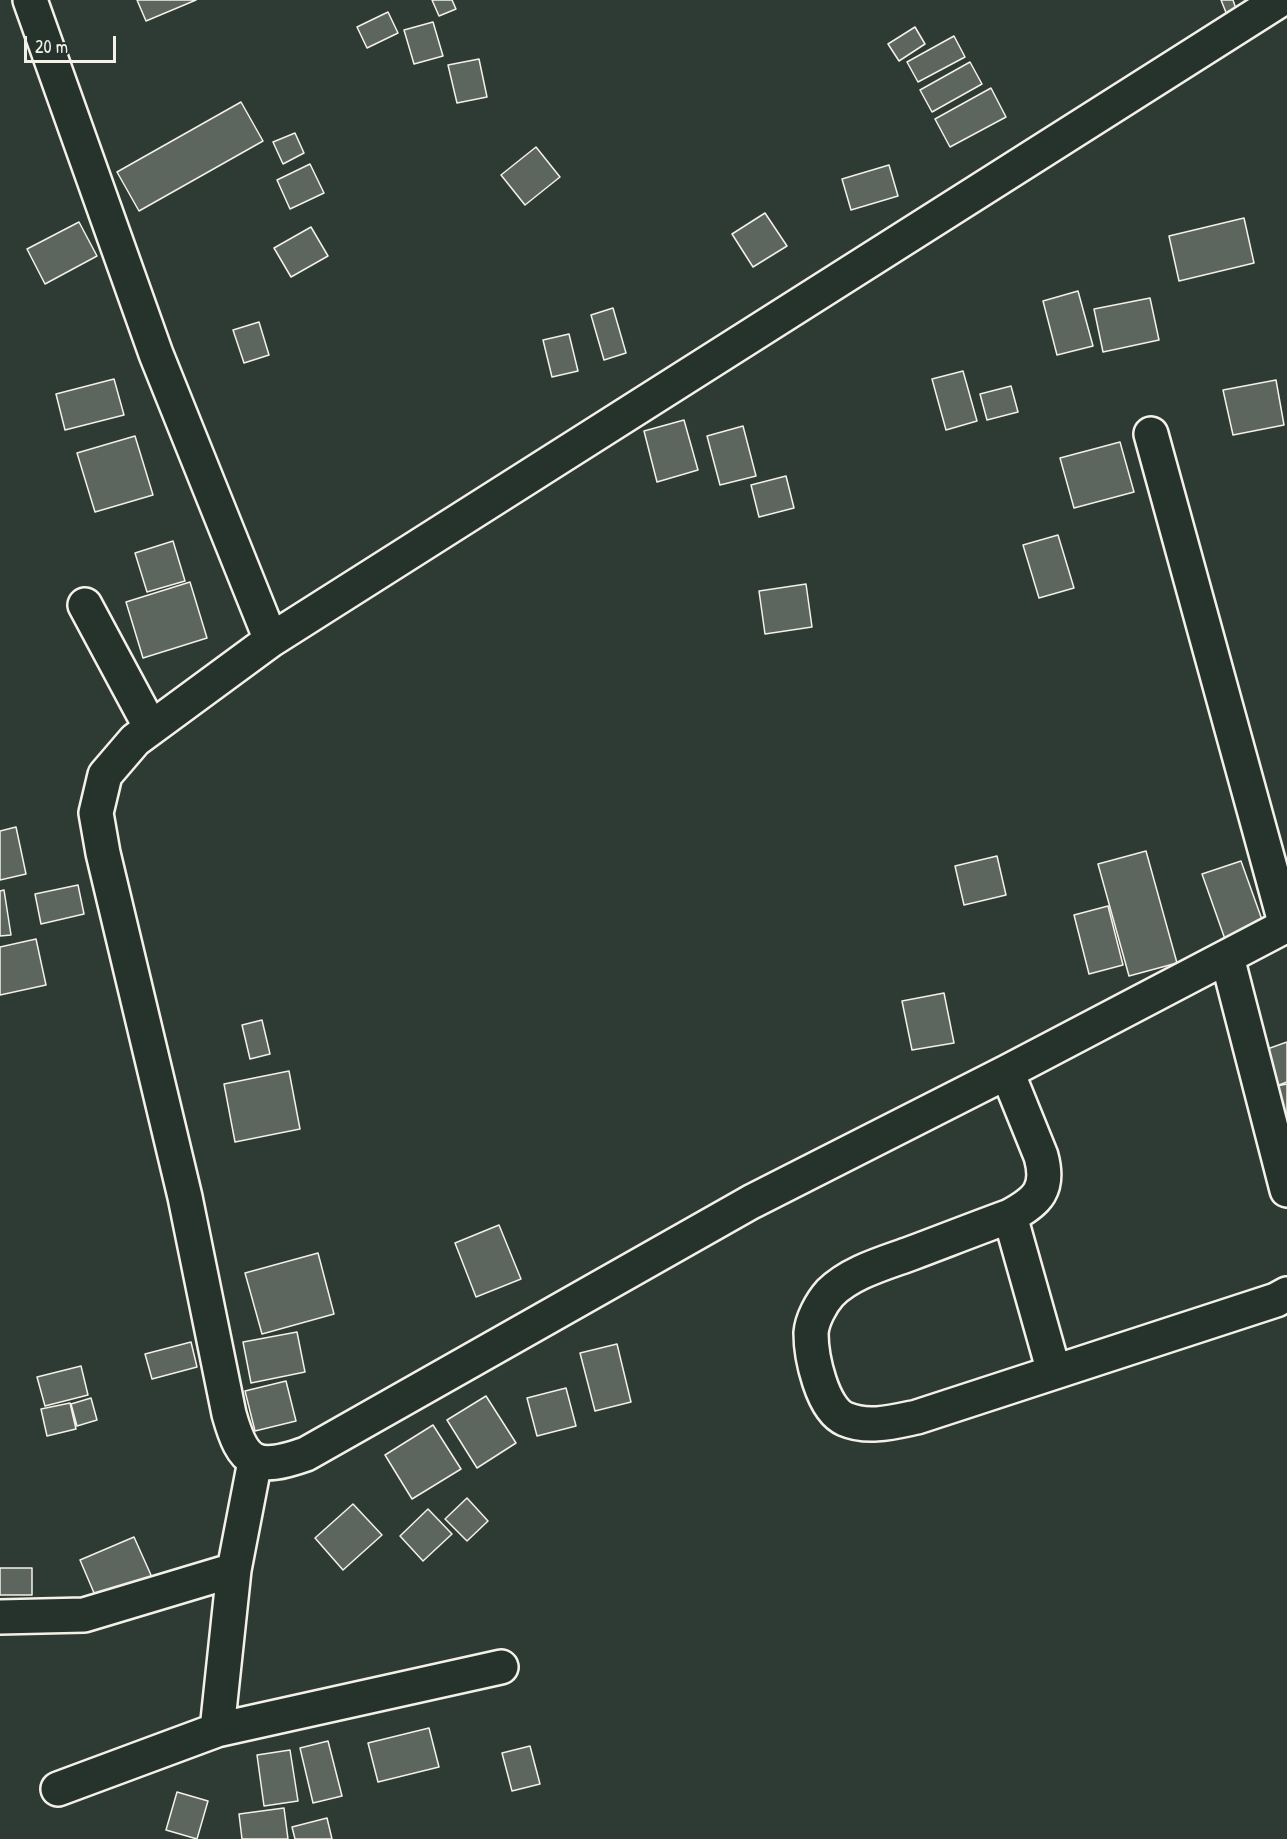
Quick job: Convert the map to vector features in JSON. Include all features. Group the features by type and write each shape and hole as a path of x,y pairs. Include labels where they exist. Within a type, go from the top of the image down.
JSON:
{"street":[{"path":"30,0 156,354 270,640"},
{"path":"1151,434 1286,925 1007,1072 751,1202 306,1454 268,1463 255,1461 244,1452 236,1439 229,1414 185,1197 103,853 96,813 105,775 135,740 270,640 1280,0"},
{"path":"85,605 151,728"},
{"path":"1227,957 1287,1190"},
{"path":"1007,1072 1041,1156 1044,1183 1038,1195 1027,1207 1010,1216 872,1268 831,1292 819,1308 811,1331 813,1354 830,1406 843,1418 860,1424 885,1424 916,1417 1276,1300 1287,1294"},
{"path":"1010,1216 1054,1372"},
{"path":"217,1730 234,1570 255,1461"},
{"path":"0,1617 84,1615 234,1570"},
{"path":"58,1789 217,1730 501,1667"}],"building":[{"path":"137,0 196,0 146,21"},
{"path":"432,0 452,0 456,9 439,16"},
{"path":"1221,0 1233,0 1237,12 1227,15"},
{"path":"388,12 398,33 367,48 357,27"},
{"path":"433,22 443,56 414,64 404,30"},
{"path":"915,27 925,44 899,61 888,44"},
{"path":"954,36 965,57 918,82 907,62"},
{"path":"479,59 487,97 457,103 448,65"},
{"path":"970,62 982,84 932,112 920,90"},
{"path":"991,88 1006,117 950,147 935,119"},
{"path":"241,102 263,141 139,211 117,172"},
{"path":"295,133 304,153 283,164 273,142"},
{"path":"536,147 560,177 525,205 501,175"},
{"path":"310,164 324,193 290,209 277,180"},
{"path":"889,165 898,196 851,210 842,179"},
{"path":"765,213 787,246 753,267 732,234"},
{"path":"1244,218 1254,263 1179,281 1169,236"},
{"path":"79,222 97,256 45,284 27,249"},
{"path":"311,227 328,256 291,277 274,248"},
{"path":"1078,291 1093,346 1057,355 1043,301"},
{"path":"1150,298 1159,340 1103,352 1094,309"},
{"path":"613,308 626,353 604,360 591,315"},
{"path":"259,322 269,355 244,363 233,330"},
{"path":"569,334 578,371 552,377 543,340"},
{"path":"963,371 977,421 946,430 932,379"},
{"path":"114,379 124,415 65,430 56,394"},
{"path":"1276,380 1284,425 1233,435 1223,390"},
{"path":"1011,386 1018,412 987,420 980,394"},
{"path":"684,420 698,470 657,482 644,431"},
{"path":"743,426 756,476 720,485 707,436"},
{"path":"135,436 153,495 95,512 77,453"},
{"path":"1120,442 1134,492 1074,508 1060,458"},
{"path":"786,476 794,508 759,517 751,485"},
{"path":"1058,535 1074,588 1039,598 1023,545"},
{"path":"173,541 185,581 147,592 135,553"},
{"path":"190,582 207,638 143,658 126,602"},
{"path":"806,584 812,627 765,634 759,591"},
{"path":"16,827 26,874 0,880 0,831"},
{"path":"1146,851 1177,963 1129,976 1098,864"},
{"path":"997,856 1006,895 964,905 955,866"},
{"path":"1241,861 1265,928 1226,942 1202,874"},
{"path":"78,885 84,914 41,924 35,894"},
{"path":"4,890 11,935 0,936 0,891"},
{"path":"1108,906 1123,965 1089,974 1074,915"},
{"path":"36,939 46,985 0,995 0,947"},
{"path":"944,993 954,1043 912,1050 902,1001"},
{"path":"262,1020 270,1054 250,1059 242,1025"},
{"path":"1287,1042 1287,1082 1271,1088 1259,1052"},
{"path":"289,1071 300,1129 235,1142 224,1084"},
{"path":"1287,1084 1287,1128 1277,1086"},
{"path":"499,1225 521,1279 476,1297 455,1243"},
{"path":"318,1253 334,1314 262,1334 245,1273"},
{"path":"297,1332 305,1372 251,1383 243,1342"},
{"path":"191,1342 197,1367 152,1379 145,1354"},
{"path":"617,1344 631,1402 595,1411 580,1353"},
{"path":"81,1366 88,1395 45,1406 37,1377"},
{"path":"286,1381 296,1421 255,1431 245,1391"},
{"path":"566,1388 576,1426 537,1436 527,1398"},
{"path":"486,1396 516,1443 477,1468 447,1420"},
{"path":"91,1398 97,1420 77,1426 71,1404"},
{"path":"70,1403 76,1429 47,1436 41,1409"},
{"path":"433,1425 461,1469 412,1499 385,1455"},
{"path":"467,1498 488,1521 467,1541 445,1519"},
{"path":"353,1504 382,1535 343,1570 315,1538"},
{"path":"428,1509 452,1534 423,1561 400,1536"},
{"path":"134,1537 155,1584 100,1607 80,1560"},
{"path":"0,1568 32,1568 32,1595 0,1595"},
{"path":"429,1728 439,1767 378,1782 368,1743"},
{"path":"328,1741 342,1796 313,1803 300,1748"},
{"path":"530,1746 540,1784 512,1791 502,1753"},
{"path":"290,1750 298,1801 264,1806 257,1755"},
{"path":"177,1792 208,1801 197,1839 166,1830"},
{"path":"284,1808 288,1839 242,1839 239,1814"},
{"path":"327,1818 332,1839 295,1839 292,1827"}]}
